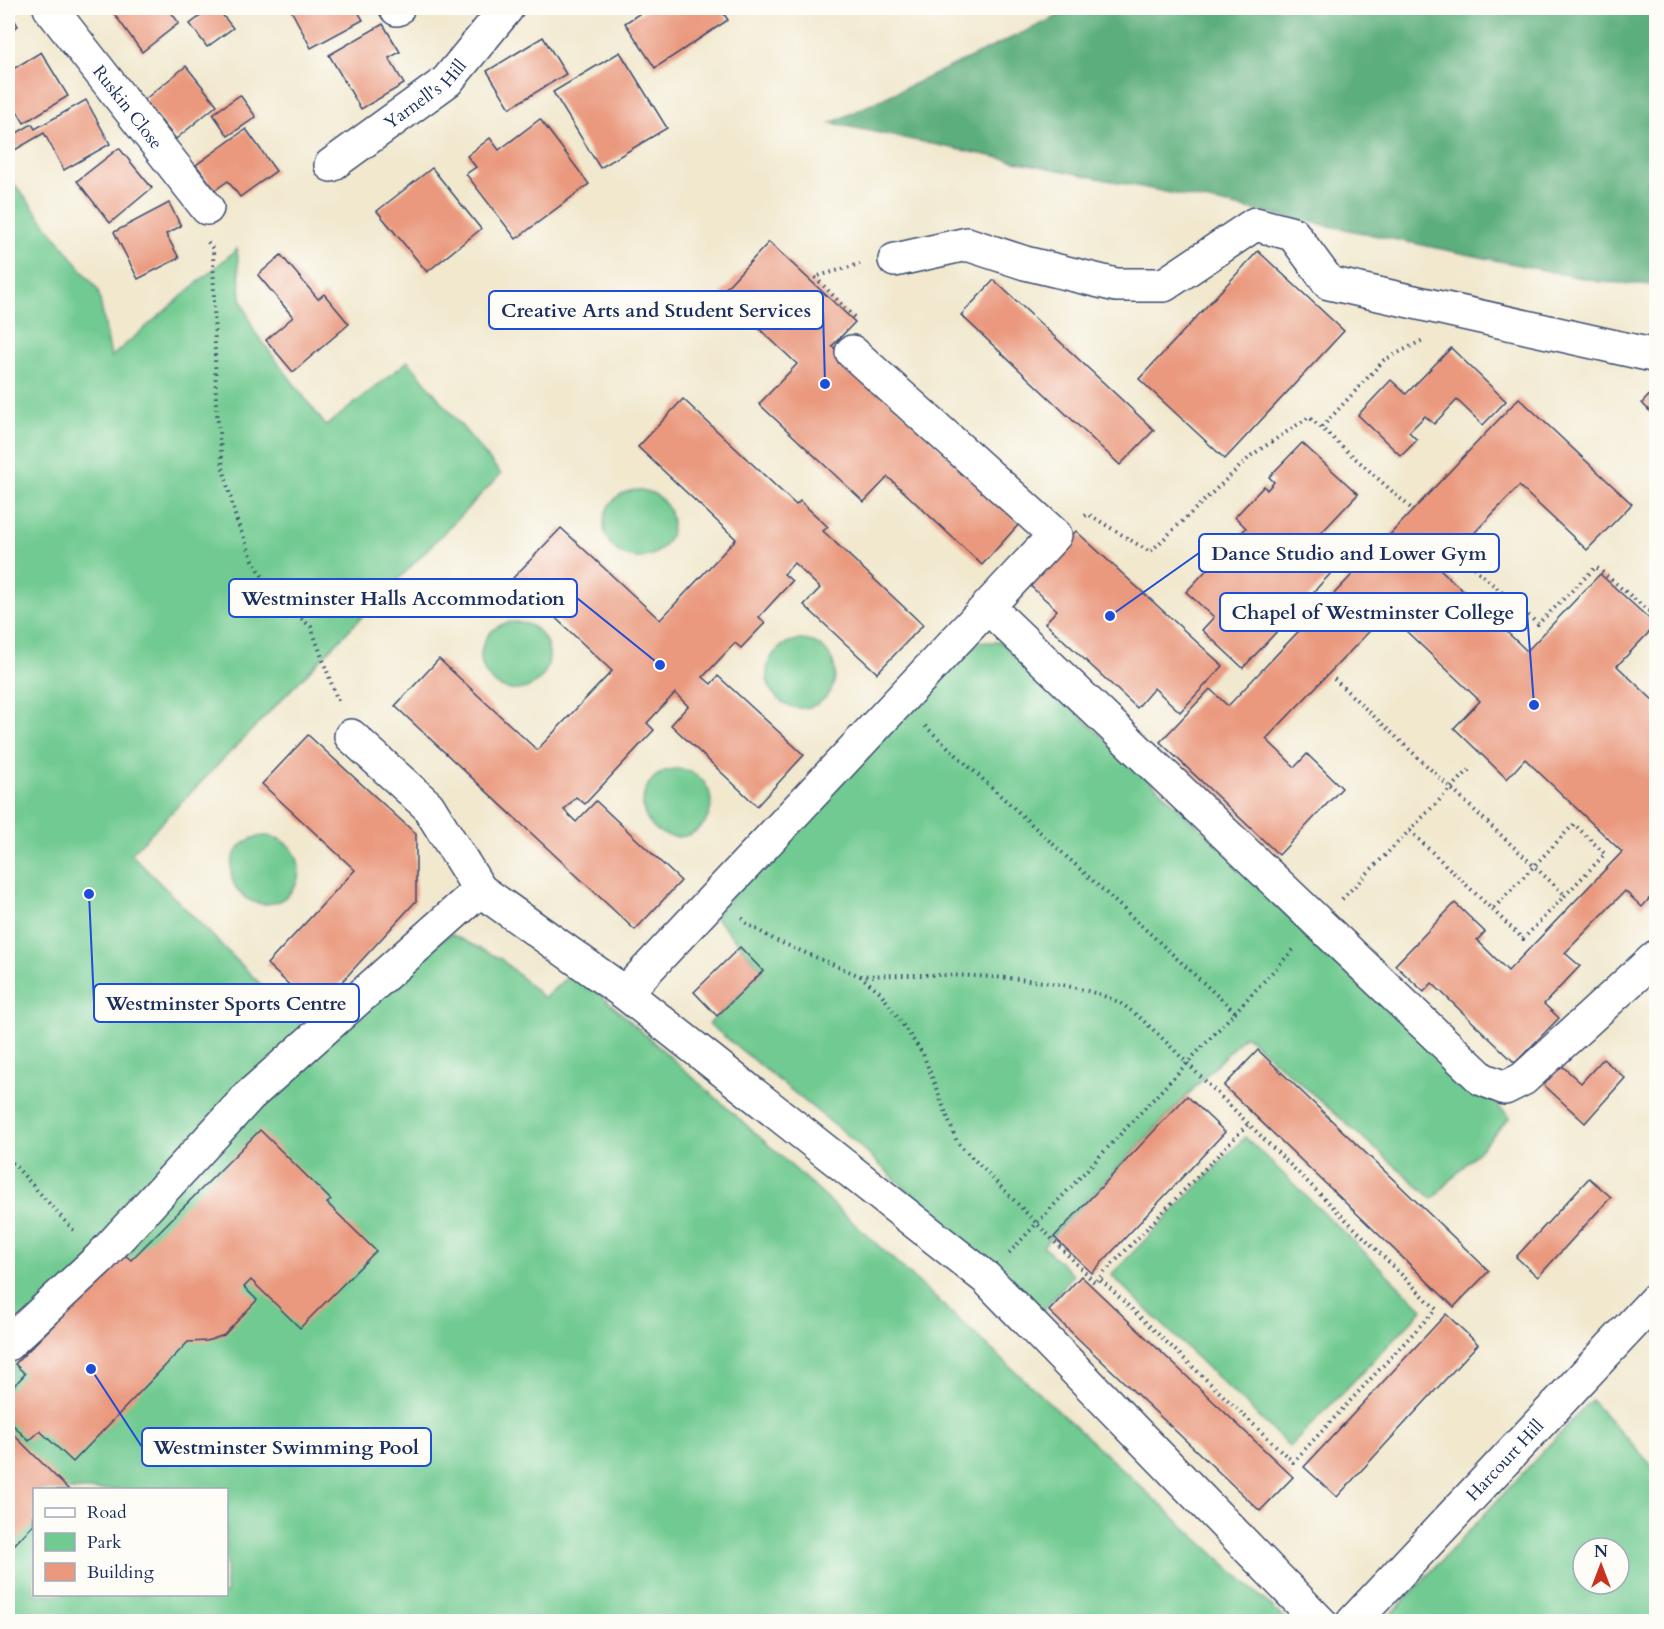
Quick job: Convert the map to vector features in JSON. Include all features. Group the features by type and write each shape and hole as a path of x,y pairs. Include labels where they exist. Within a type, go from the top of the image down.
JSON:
{"street":[{"name":"Ruskin Close","path":"50,8 207,208"},
{"name":"Yarnell's Hill","path":"331,165 447,81 507,8"},
{"path":"895,260 967,244 1024,263 1116,285 1164,285 1256,224 1293,234 1329,283 1656,356"},
{"path":"625,993 900,703 1055,535 852,352"},
{"path":"989,608 1482,1079 1505,1088 1523,1079 1652,969"},
{"path":"351,736 428,806 480,890 625,993 986,1278 1320,1622"},
{"path":"8,1344 100,1258 249,1096 480,890"},
{"name":"Harcourt Hill","path":"1353,1622 1656,1299"}],"path":[{"path":"207,208 196,226 213,249 216,404 223,468 236,519 253,561 272,593 311,627 351,736"},
{"path":"852,352 868,332 815,277 850,265 895,260"},
{"path":"1322,426 1384,360 1423,340 1413,336"},
{"path":"1055,535 1088,514 1150,552 1252,455 1309,417 1322,426 1413,510"},
{"path":"1456,552 1538,624 1596,567 1656,617"},
{"path":"1334,679 1450,790 1566,895"},
{"path":"900,703 1235,1012"},
{"path":"986,1278 1320,922 1469,770"},
{"path":"1410,831 1492,910 1523,939 1605,854 1574,824 1492,910"},
{"path":"721,892 747,924 809,956 860,976 880,992 923,1054 957,1142 1095,1283 1248,1124"},
{"path":"860,976 916,974 1041,981 1117,1001 1186,1064 1436,1309 1293,1462 1099,1278"},
{"path":"8,1158 100,1258"}],"green space":[{"path":"1075,8 1656,8 1656,285 1601,282 831,123"},
{"path":"8,176 98,290 111,357 237,249 241,298 254,331 326,426 408,361 501,474 131,854 305,1029 451,934 501,959 544,998 574,971 773,1149 1287,1621 8,1621"},
{"path":"638,490 651,493 662,500 669,511 672,524 669,537 662,548 651,555 638,558 625,555 614,548 607,537 604,524 607,511 614,500 625,493"},
{"path":"515,622 528,625 539,632 546,643 549,656 546,669 539,680 528,687 515,690 502,687 491,680 484,669 481,656 484,643 491,632 502,625"},
{"path":"801,640 814,643 825,650 832,661 835,674 832,687 825,698 814,705 801,708 788,705 777,698 770,687 767,674 770,661 777,650 788,643"},
{"path":"982,642 1001,642 1510,1117 1433,1199 1245,1035 1043,1246 1073,1275 1040,1314 853,1140 709,1024 763,971 714,916 965,650"},
{"path":"677,769 690,772 701,779 708,790 711,803 708,816 701,827 690,834 677,837 664,834 653,827 646,816 643,803 646,790 653,779 664,772"},
{"path":"265,836 278,839 289,846 296,857 299,870 296,883 289,894 278,901 265,904 252,901 241,894 234,883 231,870 234,857 241,846 252,839"},
{"path":"1245,1137 1423,1309 1290,1447 1111,1275"},
{"path":"1591,1400 1656,1470 1656,1621 1385,1621"}],"building":[{"path":"110,8 168,8 179,23 142,52"},
{"path":"211,8 217,8 233,28 207,47 190,24"},
{"path":"290,8 356,8 363,20 311,48"},
{"path":"648,8 720,8 728,20 655,68 625,23"},
{"path":"8,9 18,26 8,32"},
{"path":"383,24 400,52 389,58 404,84 361,109 329,55"},
{"path":"543,37 566,74 510,108 487,71"},
{"path":"41,52 68,96 24,123 8,95 8,72"},
{"path":"620,52 667,128 600,168 553,92"},
{"path":"186,66 217,105 176,139 144,100"},
{"path":"240,95 256,117 228,136 213,114"},
{"path":"86,100 110,144 64,170 44,133 15,150 8,138 32,124 35,129"},
{"path":"540,119 589,184 516,239 466,174 476,167 467,156 490,138 499,150"},
{"path":"246,129 276,171 240,197 228,181 215,190 196,165"},
{"path":"119,148 152,188 110,223 77,181"},
{"path":"432,168 481,229 427,272 377,211"},
{"path":"169,203 181,226 166,234 179,258 138,279 114,232"},
{"path":"769,242 855,322 832,346 1020,523 982,565 888,477 864,502 759,404 797,364 721,293"},
{"path":"1258,251 1344,331 1225,459 1139,379"},
{"path":"281,255 318,299 324,294 349,324 293,372 266,340 293,317 258,275"},
{"path":"994,280 1154,430 1120,465 961,315"},
{"path":"1451,348 1506,401 1483,425 1457,400 1434,424 1425,416 1409,432 1417,440 1401,456 1358,415 1391,380 1406,394"},
{"path":"1656,388 1656,418 1642,403"},
{"path":"1519,398 1632,504 1587,550 1519,486 1440,569 1527,651 1600,574 1656,625 1617,666 1656,703 1656,891 1642,907 1625,891 1565,953 1580,966 1544,1004 1559,1018 1515,1063 1432,983 1424,992 1395,965 1455,903 1485,932 1477,940 1508,971 1622,852 1525,759 1507,779 1454,728 1480,701 1387,613 1266,739 1295,767 1307,754 1342,788 1279,855 1160,742 1210,689 1228,706"},
{"path":"683,399 796,505 800,501 828,527 823,531 923,625 877,673 804,605 820,588 794,563 784,574 792,581 759,617 765,623 741,648 735,643 703,677 711,684 718,676 804,755 757,806 671,725 688,706 675,693 647,723 654,730 585,804 576,797 564,810 576,822 596,801 681,881 635,930 395,706 439,659 537,750 612,671 513,578 561,528 660,620 736,539 638,447"},
{"path":"1302,443 1358,494 1306,549 1332,572 1243,668 1202,630 1214,617 1186,592 1246,528 1235,517 1264,486 1267,490 1274,482 1269,477"},
{"path":"1076,531 1223,666 1180,712 1154,688 1137,708 1045,623 1057,610 1027,583"},
{"path":"308,735 416,834 416,901 316,1010 267,964 355,870 262,784"},
{"path":"740,947 763,971 717,1016 694,992"},
{"path":"1258,1050 1489,1271 1454,1307 1224,1086"},
{"path":"1603,1059 1625,1078 1585,1123 1544,1085 1561,1065 1581,1083"},
{"path":"1187,1096 1225,1132 1092,1273 1054,1237"},
{"path":"260,1130 331,1200 327,1203 376,1251 300,1328 251,1280 244,1287 257,1300 224,1335 207,1341 188,1342 73,1462 40,1431 29,1441 8,1420 8,1392 25,1374 15,1364 124,1254 131,1260"},
{"path":"1589,1178 1611,1197 1538,1277 1516,1257"},
{"path":"1081,1276 1293,1477 1260,1511 1049,1311"},
{"path":"1446,1314 1478,1344 1337,1497 1304,1467"},
{"path":"8,1429 67,1488 33,1488 33,1525 12,1547 8,1542"}],"place":[{"name":"Creative Arts and Student Services","path":"825,384"},
{"name":"Dance Studio and Lower Gym","path":"1110,616"},
{"name":"Westminster Halls Accommodation","path":"660,665"},
{"name":"Chapel of Westminster College","path":"1534,705"},
{"name":"Westminster Sports Centre","path":"89,894"},
{"name":"Westminster Swimming Pool","path":"91,1369"}]}
